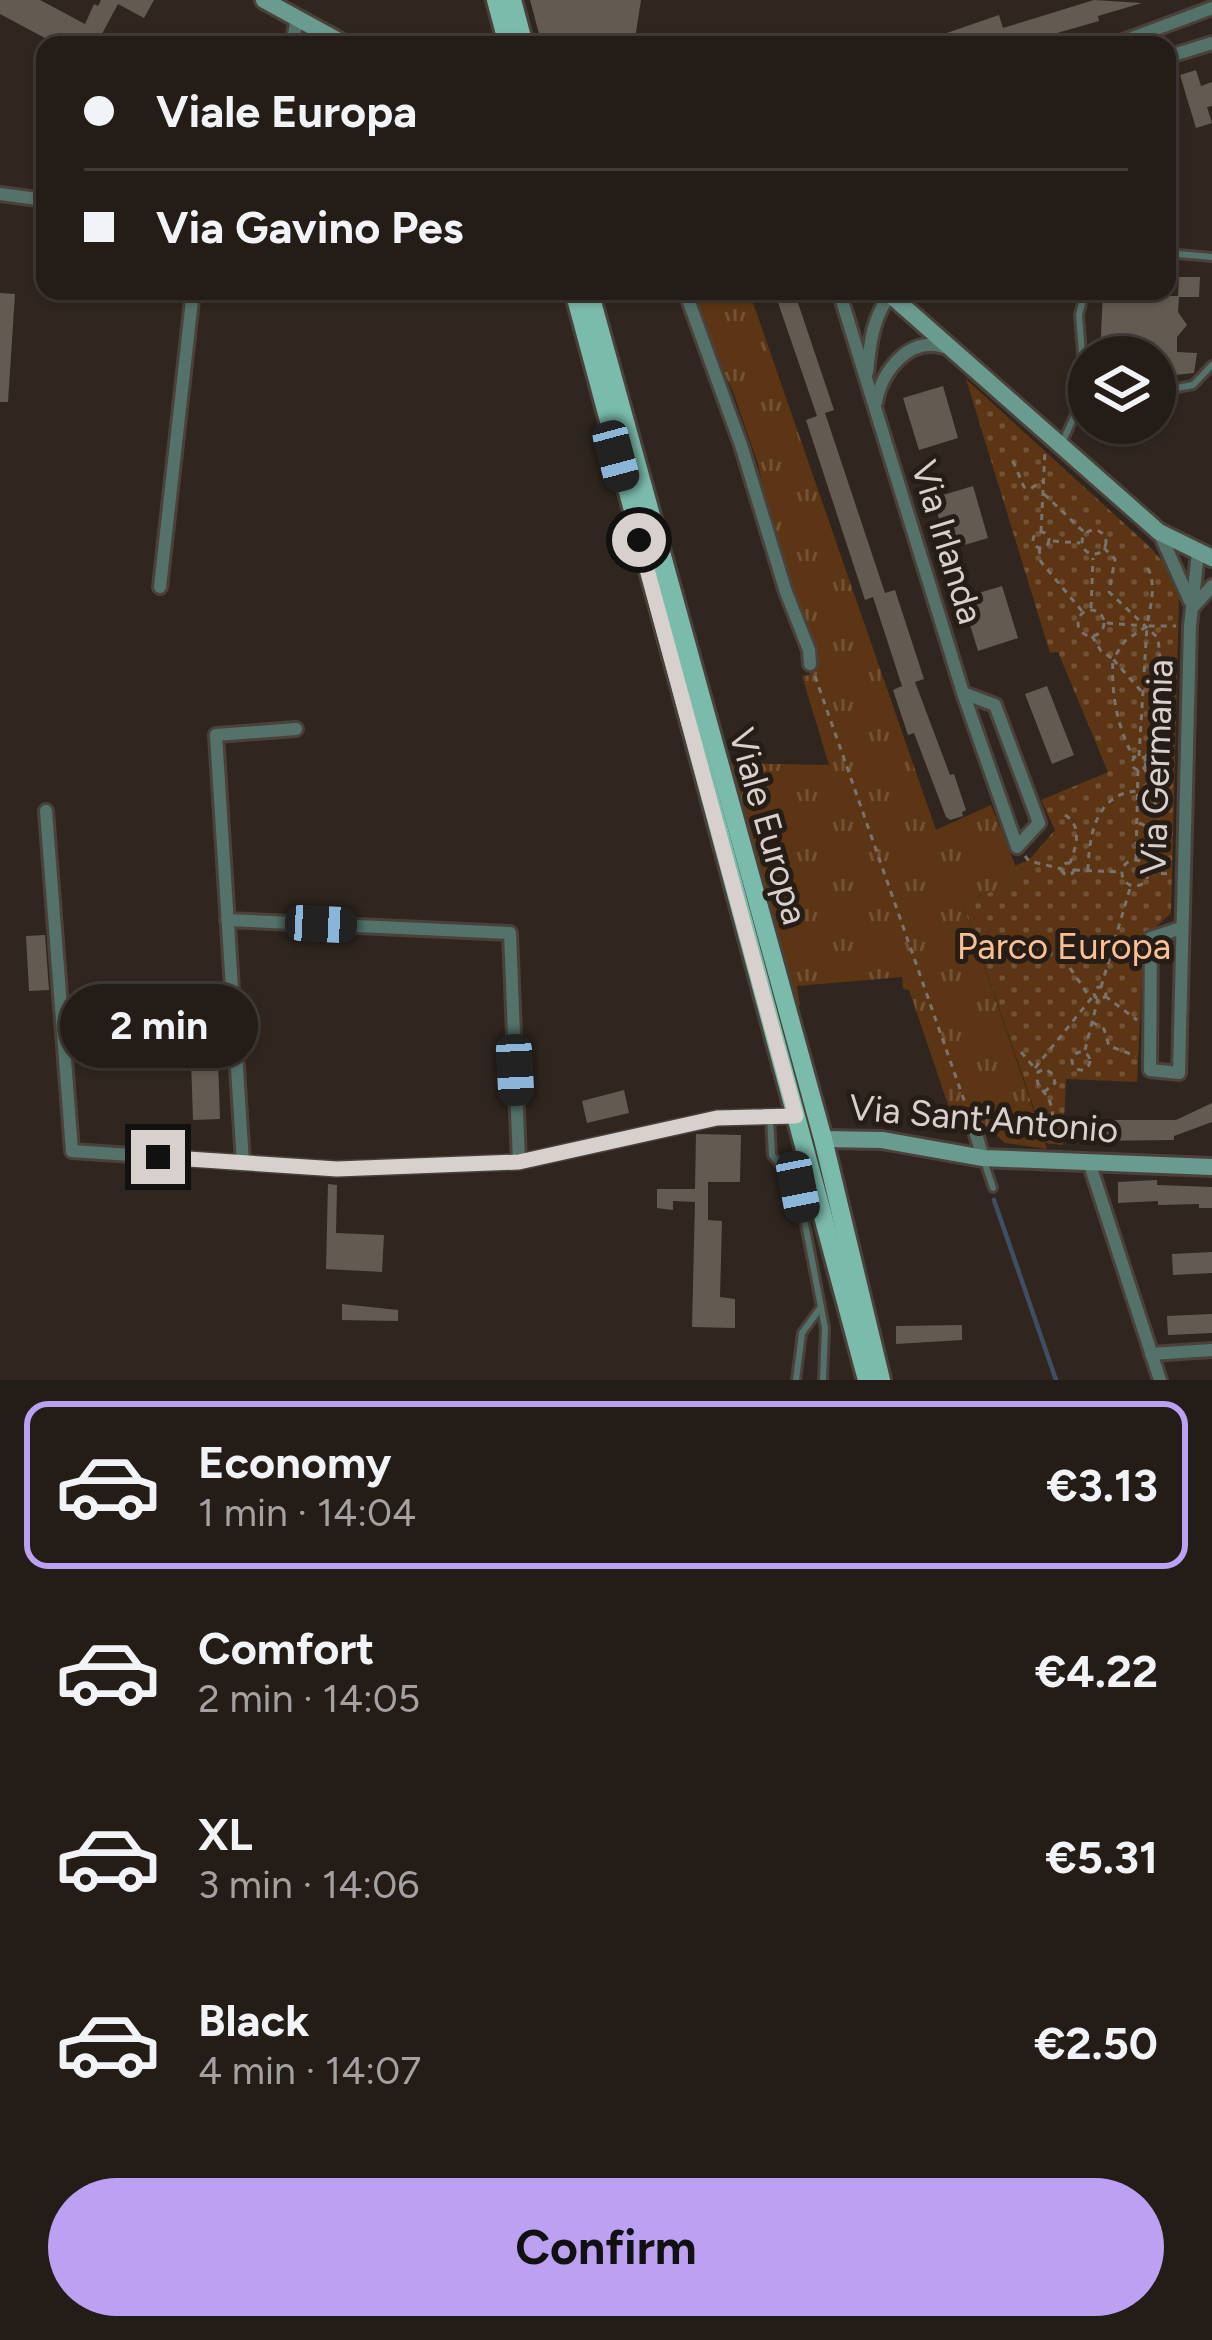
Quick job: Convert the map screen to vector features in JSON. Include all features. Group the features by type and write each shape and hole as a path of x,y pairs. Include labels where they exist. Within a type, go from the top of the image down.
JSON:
{"main road":[{"path":"496,0 506,36"},
{"path":"512,0 522,36"},
{"name":"Viale Europa","path":"576,300 867,1380"},
{"name":"Viale Europa","path":"591,300 823,1139 881,1380"}],"street":[{"path":"264,0 329,36"},
{"path":"1137,36 1212,8"},
{"path":"294,36 297,19"},
{"path":"1176,54 1212,43"},
{"path":"0,194 36,199"},
{"path":"160,586 193,300"},
{"path":"688,300 741,445 810,664"},
{"name":"Via Irlanda","path":"841,300 963,693 1017,847"},
{"name":"Via Irlanda","path":"866,379 871,335 884,300"},
{"path":"898,300 1159,532 1205,556"},
{"path":"875,410 881,383 905,354 933,343 950,349"},
{"name":"Via Germania","path":"1159,532 1192,608"},
{"name":"Via Germania","path":"1181,928 1151,938 1150,1070 1179,1073 1190,626 1205,556"},
{"name":"Via Germania","path":"1192,608 1212,586"},
{"path":"963,693 995,705 1039,823 1017,847"},
{"path":"243,1162 215,735 296,729"},
{"path":"46,811 72,1151 337,1169 519,1162 717,1118 796,1116"},
{"path":"227,920 510,933 519,1162"},
{"path":"970,1118 983,1157"},
{"name":"Via Sant'Antonio","path":"823,1139 882,1140 983,1157 1212,1167"},
{"path":"1089,1162 1160,1380"},
{"path":"1151,1354 1212,1350"}],"lane":[{"path":"1176,253 1212,257"},
{"path":"1081,336 1082,300"},
{"path":"1176,388 1192,385 1212,365"},
{"path":"1059,444 1068,427"},
{"path":"770,1117 772,1155 798,1187 825,1328 823,1380"},
{"path":"983,1157 993,1188"},
{"path":"796,1380 802,1334 821,1307"}],"path":[{"path":"1059,444 1045,449 1041,532 1049,541 1082,543"},
{"path":"1013,461 1024,487 1030,489 1043,480"},
{"path":"1042,493 1085,533 1101,532 1105,548 1115,559 1109,592 1158,638 1162,679"},
{"path":"1041,532 1033,538 1042,562 1083,613"},
{"path":"1085,533 1082,543 1093,555"},
{"path":"1039,548 1049,541"},
{"path":"1093,555 1105,548"},
{"path":"1091,610 1093,555"},
{"path":"1136,860 1142,692 1153,588 1146,566"},
{"path":"1091,610 1104,622 1099,634 1092,636 1083,634 1078,626 1083,613 1091,610"},
{"path":"1104,622 1190,626"},
{"path":"1139,758 1121,729 1112,688 1113,658 1124,640 1147,626"},
{"path":"1092,636 1142,692"},
{"path":"810,664 970,1118"},
{"path":"1157,847 1153,829 1161,813 1150,798 1149,779 1132,764 1150,750 1151,733 1166,713 1176,714"},
{"path":"1088,870 1093,826 1104,807 1115,795 1138,791"},
{"path":"1065,815 1072,819 1077,833 1070,863 1074,870"},
{"path":"1137,823 1153,829"},
{"path":"1017,847 1029,861 1062,868 1069,876 1074,870"},
{"path":"1136,860 1148,873 1142,884 1132,885 1122,872 1126,862 1136,860"},
{"path":"1062,868 1070,863"},
{"path":"1074,870 1122,872"},
{"path":"1148,873 1182,876"},
{"path":"1084,1052 1132,885"},
{"path":"1070,968 1097,997 1150,1026"},
{"path":"1063,1160 1063,1147 1053,1146 1052,1112 1037,1086 1037,1070 1101,987"},
{"path":"1092,1022 1101,1024 1108,1046 1150,1057"},
{"path":"1021,1052 1037,1070"},
{"path":"1037,1070 1054,1074 1053,1089 1044,1092"}],"green space":[{"path":"693,300 752,300 936,830 991,805 1018,872 1011,885 962,902 1047,1149 1005,1143 972,1114 955,1125 902,977 797,986 800,1005 792,1013 721,763 829,765 802,676 816,665 817,654 773,536 758,464 733,392"},
{"name":"Parco Europa","path":"966,379 1151,548 1163,562 1179,598 1171,913 1144,938 1137,1082 1066,1079 1063,1145 1046,1143 962,902 1011,885 1018,872 1015,866 1029,860 1055,830 1041,800 1108,772 1058,652 1050,653"}],"building":[{"path":"0,0 40,0 85,24 94,4 98,6 101,0 154,0 144,18 118,4 101,36 41,36 0,14"},
{"path":"530,0 641,0 635,36 540,36"},
{"path":"1094,0 1142,3 1046,36 938,36 999,15 1003,28"},
{"path":"1196,70 1201,86 1212,82 1212,106 1207,107 1212,123 1196,128 1180,75"},
{"path":"1179,277 1200,277 1199,297 1179,297 1178,312 1187,325 1177,337 1177,352 1197,353 1194,373 1176,375 1176,336 1101,336 1103,300 1176,300"},
{"path":"0,293 15,294 8,402 0,402"},
{"path":"777,300 797,300 834,410 825,413 885,593 895,590 924,679 915,682 950,775 954,774 966,810 963,816 946,817 914,733 908,735 893,690 902,686 873,597 865,600 806,420 817,416"},
{"path":"943,386 958,438 919,450 903,398"},
{"path":"973,486 988,538 948,550 933,498"},
{"path":"1002,586 1018,638 978,651 962,598"},
{"path":"1047,686 1074,755 1052,764 1025,694"},
{"path":"45,935 49,990 29,991 26,936"},
{"path":"218,1059 220,1119 193,1120 191,1060"},
{"path":"624,1090 629,1113 587,1123 582,1101"},
{"path":"1212,1103 1212,1122 1174,1136 1174,1140 1079,1141 1078,1120 1176,1120"},
{"path":"696,1134 741,1135 740,1182 708,1182 708,1220 722,1221 720,1297 735,1299 735,1328 692,1327 695,1202 673,1201 673,1210 657,1208 657,1189 695,1189"},
{"path":"1157,1180 1157,1185 1212,1187 1212,1208 1158,1205 1158,1201 1118,1203 1118,1182"},
{"path":"328,1184 337,1185 336,1233 384,1235 382,1272 326,1269"},
{"path":"1212,1252 1212,1273 1173,1275 1172,1254"},
{"path":"342,1304 398,1310 398,1321 342,1320"},
{"path":"1212,1314 1212,1333 1168,1335 1167,1316"},
{"path":"962,1325 962,1340 896,1344 896,1326"}],"waterway":[{"path":"994,1200 1056,1380"}],"route":[{"path":"158,1157 337,1169 519,1162 717,1118 796,1116 639,540"}]}
